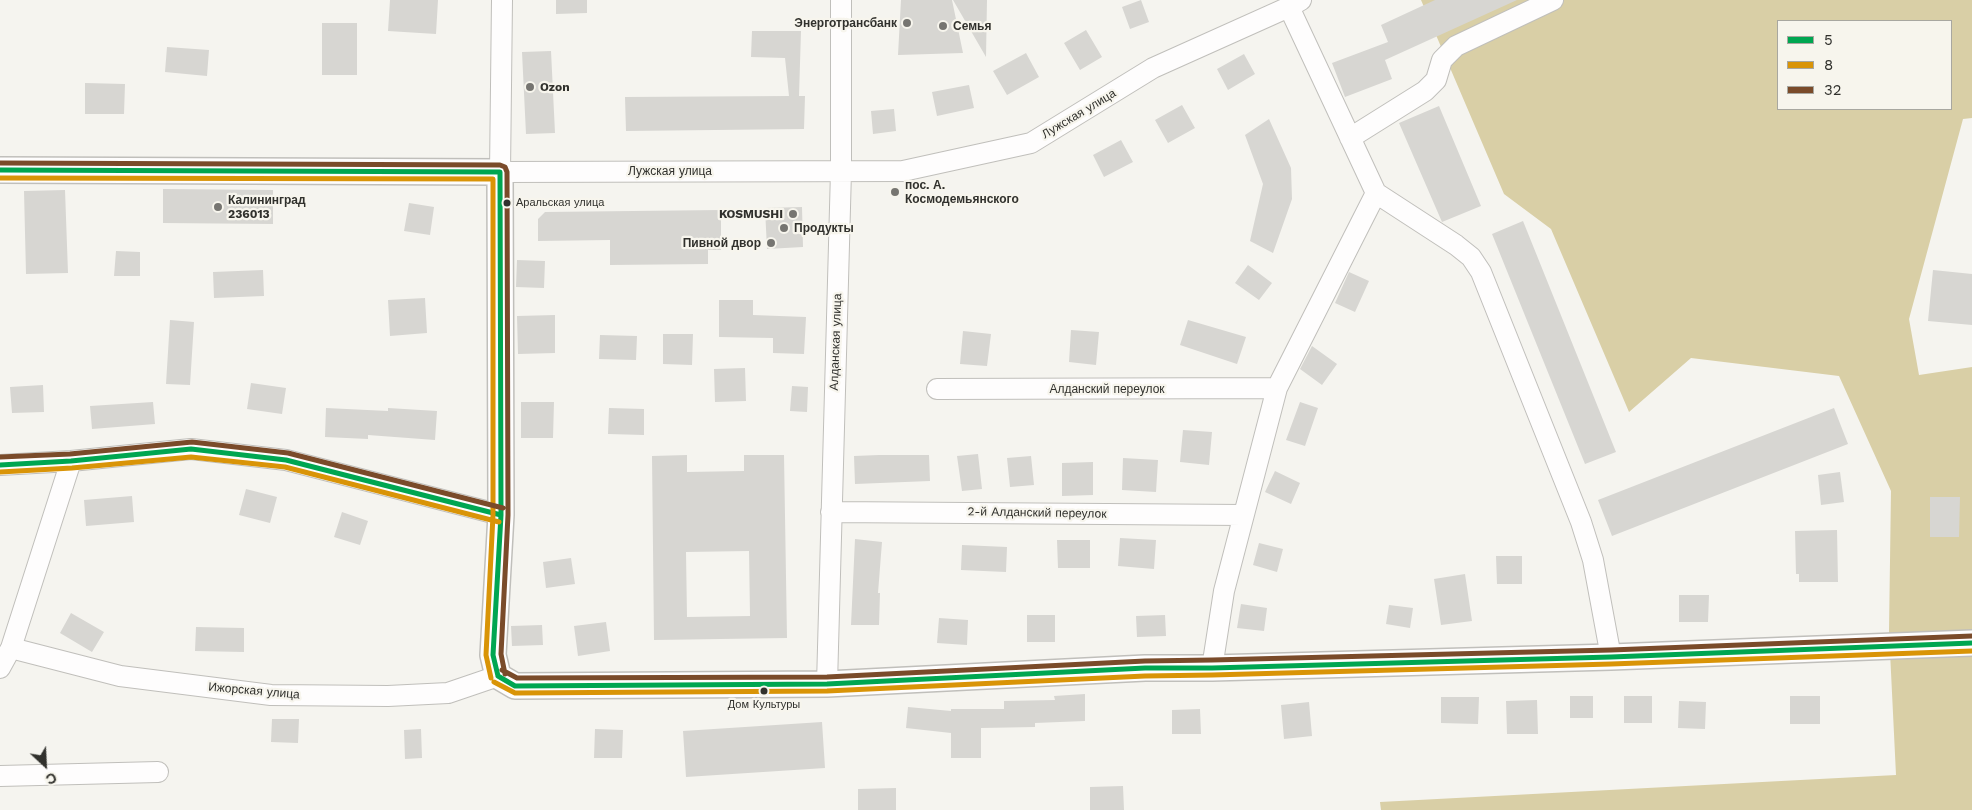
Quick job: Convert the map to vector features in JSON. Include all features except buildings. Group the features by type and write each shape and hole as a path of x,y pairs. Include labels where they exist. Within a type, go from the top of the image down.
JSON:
{"main road":[{"name":"Лужская улица","path":"0,170 500,172"},
{"path":"500,172 501,516 493,655 498,676 515,686 827,684 1145,668 1212,668 1611,657 1972,642"}],"street":[{"path":"500,172 502,0"},
{"name":"Алданская улица","path":"827,684 841,171 841,0"},
{"path":"1350,138 1425,91 1436,80 1442,60 1456,46 1553,0"},
{"path":"1295,4 1350,138 1376,193 1456,245 1471,257 1481,272 1581,522 1593,560 1611,657"},
{"name":"Лужская улица","path":"500,172 903,171 1031,143 1153,68 1295,4"},
{"path":"1212,668 1224,591 1277,388 1376,193"},
{"name":"Алданский переулок","path":"937,389 1277,388"},
{"path":"0,465 71,461 191,450 286,460 501,516"},
{"path":"0,668 11,648 71,461"},
{"name":"2-й Алданский переулок","path":"831,512 1243,515"},
{"name":"Ижорская улица","path":"11,648 120,676 271,695 388,696 448,693 498,676"},
{"path":"0,776 158,772"}],"shaded area":[{"path":"1421,0 1972,0 1972,118 1963,119 1909,319 1919,375 1972,367 1972,810 1381,810 1380,802 1896,775 1889,631 1891,491 1839,376 1691,358 1629,412 1551,229 1504,194"}],"transit line":[{"name":"32","path":"0,163 500,165 505,167 507,172 508,515 501,654 505,674"},
{"name":"5","path":"0,170 500,172 501,515 493,655 498,676"},
{"name":"8","path":"0,178 493,179 493,515 486,655 491,678"},
{"name":"32","path":"0,457 70,454 192,442 288,453 503,508"},
{"name":"5","path":"0,465 71,461 191,449 286,460 501,515"},
{"name":"8","path":"0,472 72,468 191,457 285,467 499,522"},
{"name":"32","path":"502,670 517,678 827,677 1145,661 1611,650 1972,636"},
{"name":"5","path":"498,676 515,686 827,684 1145,668 1212,668 1611,657 1972,643"},
{"name":"8","path":"494,682 515,693 827,691 1145,676 1611,664 1972,651"}],"place":[{"name":"Энерготрансбанк","path":"907,23"},
{"name":"Семья","path":"943,26"},
{"name":"Ozon","path":"530,87"},
{"name":"пос. А. Космодемьянского","path":"895,192"},
{"name":"Аральская улица","path":"507,203"},
{"name":"Калининград 236013","path":"218,207"},
{"name":"KOSMUSHI","path":"793,214"},
{"name":"Продукты","path":"784,228"},
{"name":"Пивной двор","path":"771,243"},
{"name":"Дом Культуры","path":"764,691"}]}
